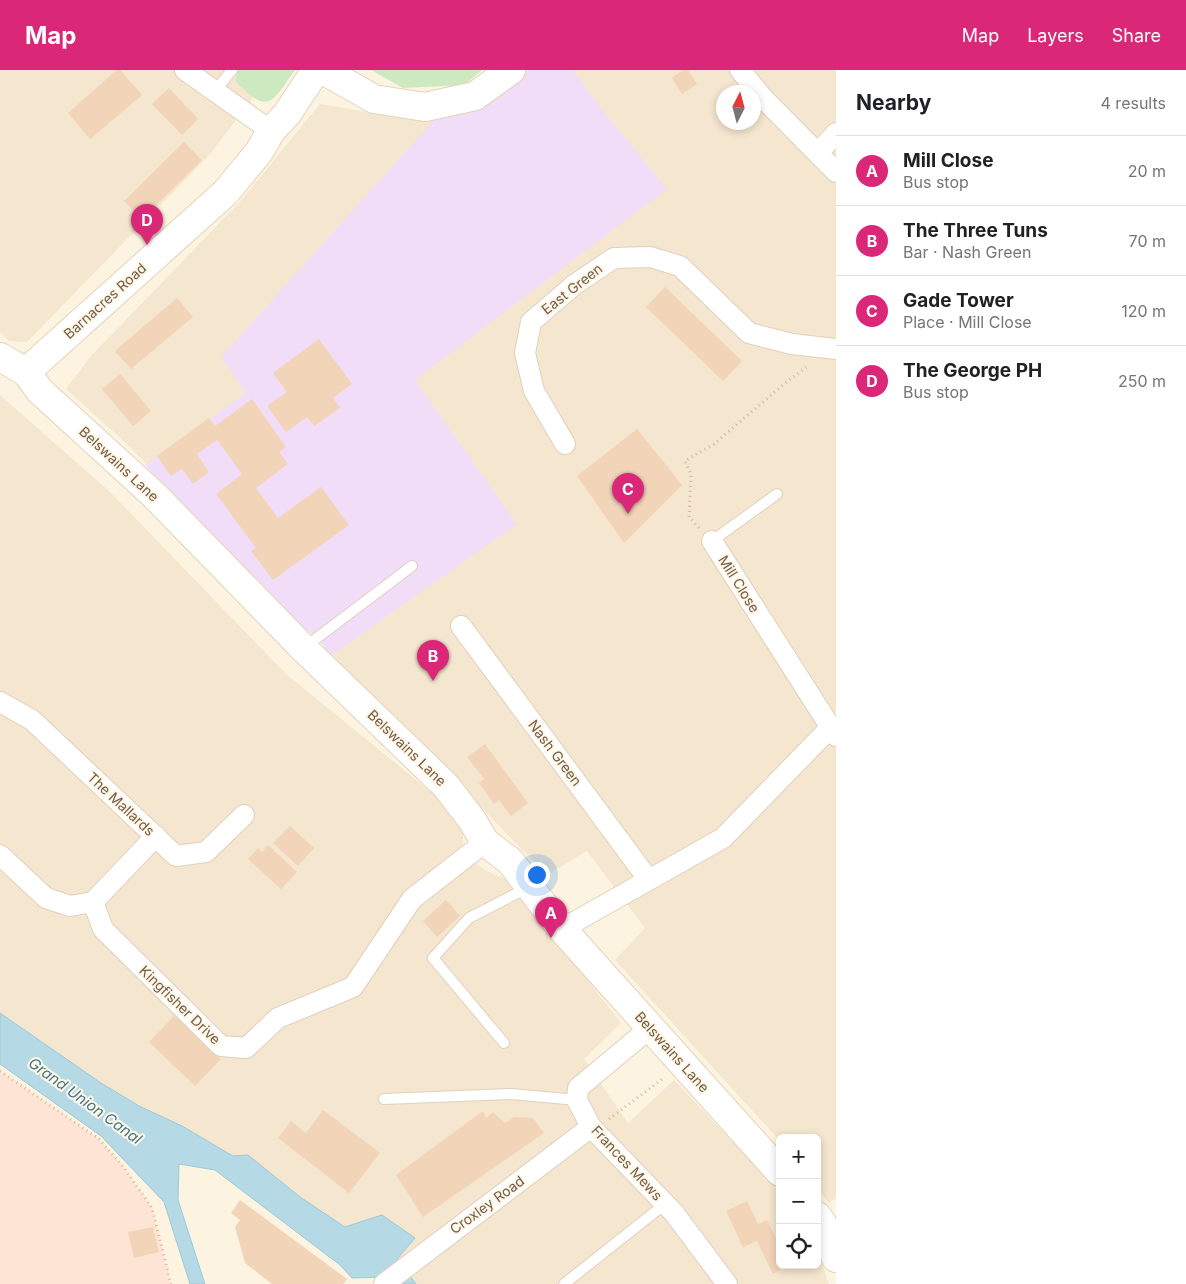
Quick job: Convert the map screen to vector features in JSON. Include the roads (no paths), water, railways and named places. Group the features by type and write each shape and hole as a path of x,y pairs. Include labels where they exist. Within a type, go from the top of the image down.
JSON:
{"street":[{"path":"185,70 271,131"},
{"name":"Barnacres Road","path":"26,372 225,193 260,152 271,131 287,114 316,70"},
{"path":"324,70 374,99 425,107 474,96 511,70"},
{"path":"740,70 763,98 836,172"},
{"path":"818,153 836,133"},
{"name":"East Green","path":"565,444 534,391 526,353 531,322 574,285 614,258 650,257 680,266 749,333 792,344 833,349"},
{"name":"Belswains Lane","path":"0,357 26,372 40,391 154,495 303,648 446,786 472,820 485,842 510,861 562,929 776,1168"},
{"name":"Mill Close","path":"562,929 722,838 833,731 712,541"},
{"name":"Nash Green","path":"461,626 648,879"},
{"name":"The Mallards","path":"0,702 32,720 176,856 206,852 244,815"},
{"path":"0,855 46,898 70,906 94,902 156,836"},
{"name":"Kingfisher Drive","path":"94,902 102,929 221,1046 246,1048 278,1018 353,987 412,899 485,842"},
{"path":"577,1100 578,1088 650,1028"},
{"name":"Frances Mews","path":"577,1100 591,1126 665,1204 727,1284"},
{"name":"Croxley Road","path":"384,1284 410,1262 591,1126"},
{"path":"825,1218 836,1258"}],"lane":[{"path":"215,91 232,70"},
{"path":"712,541 777,494"},
{"path":"303,648 412,566"},
{"path":"504,1043 433,958 469,918 530,887"},
{"path":"384,1099 512,1094 577,1100"},
{"path":"564,1284 665,1204"}],"water":[{"name":"Grand Union Canal","path":"0,1013 101,1083 139,1106 182,1126 233,1156 248,1155 300,1197 345,1227 382,1215 415,1238 397,1259 416,1284 388,1284 382,1277 352,1278 340,1265 215,1170 179,1164 178,1200 205,1284 190,1284 164,1202 101,1136 0,1064"}],"place":[{"name":"The George PH","path":"147,245"},
{"name":"Gade Tower","path":"628,514"},
{"name":"The Three Tuns","path":"433,681"},
{"name":"Mill Close","path":"551,938"}]}
